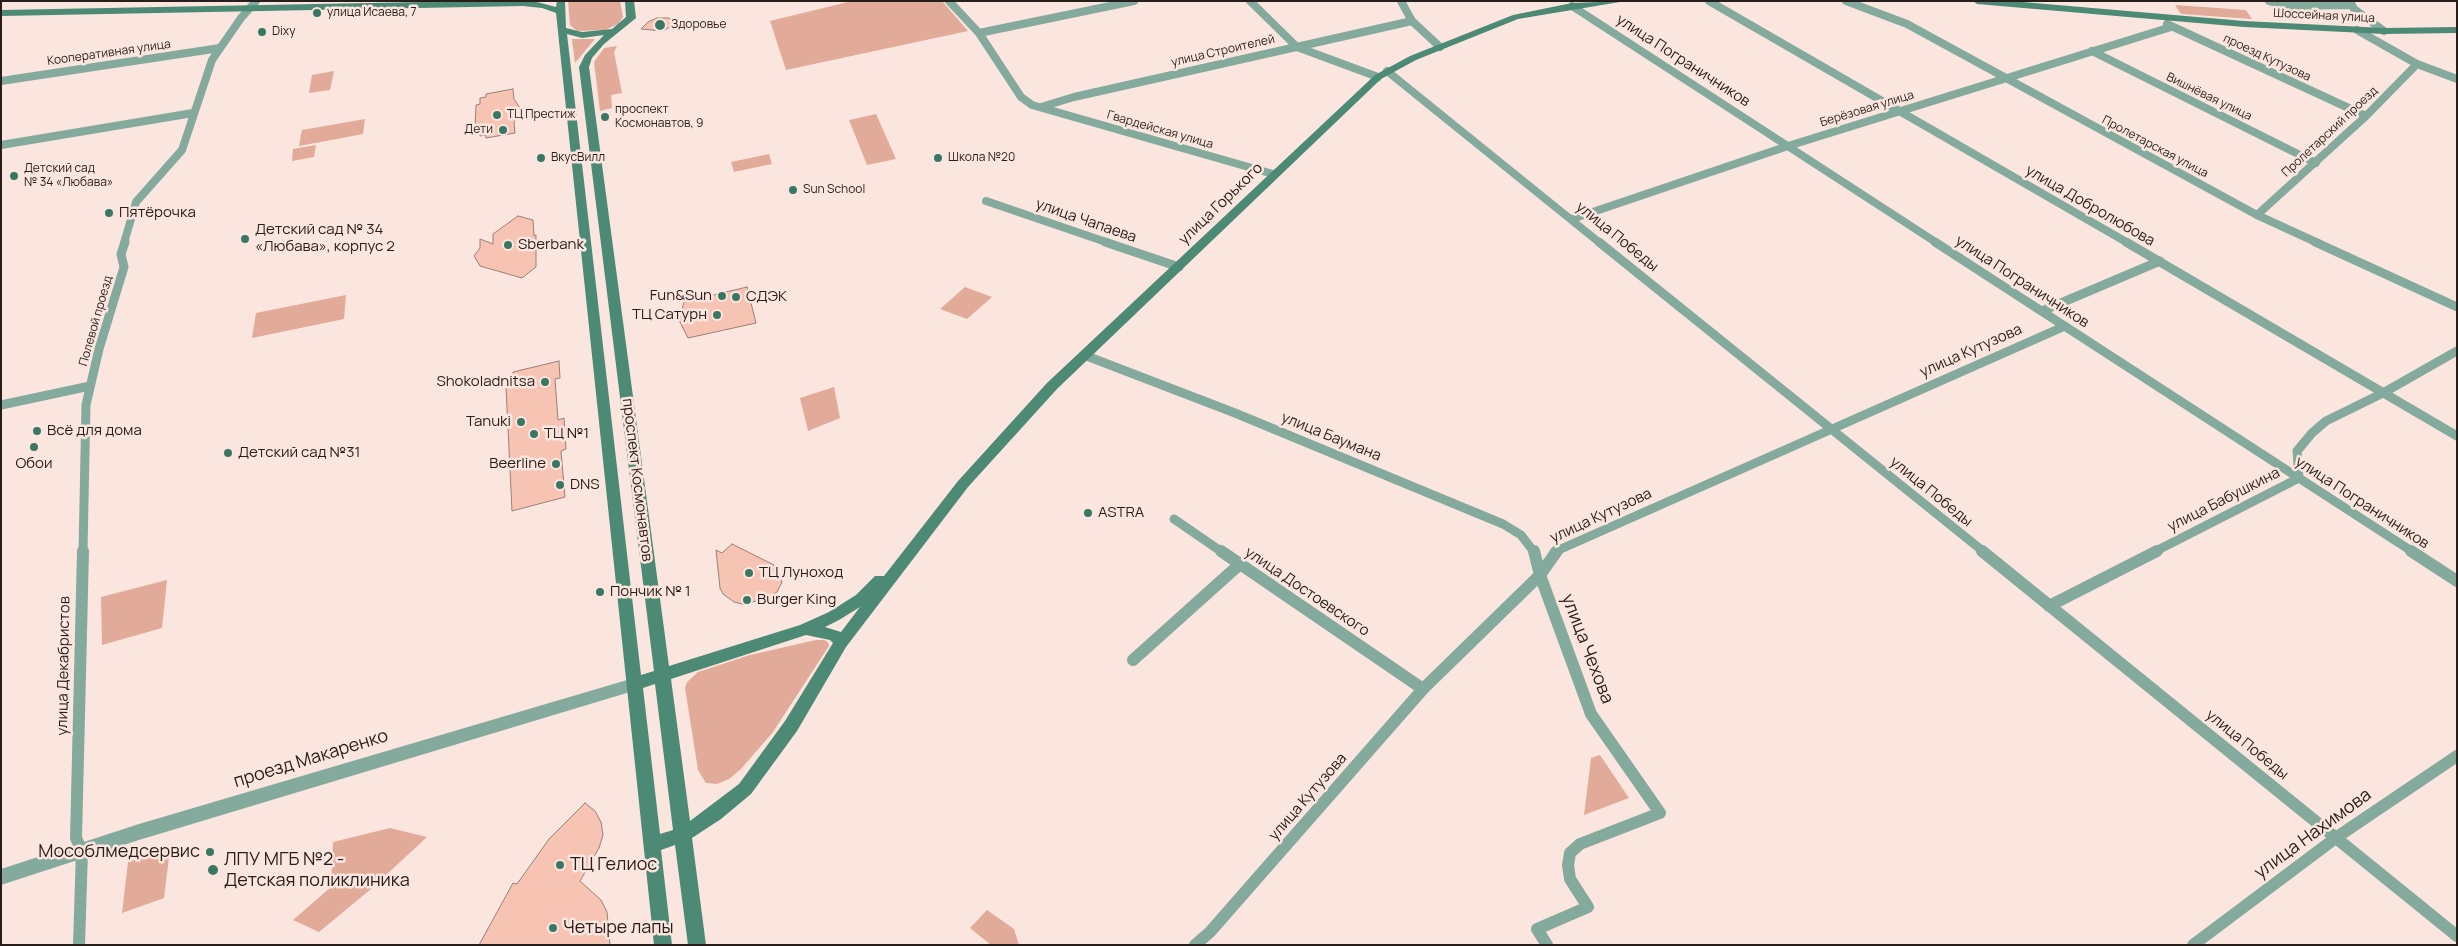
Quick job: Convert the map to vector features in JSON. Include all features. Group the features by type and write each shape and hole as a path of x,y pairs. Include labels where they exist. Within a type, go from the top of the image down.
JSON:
{"main road":[{"path":"1,7 232,2 253,5 264,1"},
{"name":"проспект Космонавтов","path":"561,1 560,12 663,945"},
{"name":"проспект Космонавтов","path":"630,1 631,18 595,48 585,62 584,67 697,945"},
{"name":"улица Горького","path":"914,546 963,484 1052,386 1273,174 1382,74 1440,47 1516,16 1572,6 1622,1"},
{"path":"1977,1 2161,18"},
{"path":"1,14 253,5 523,3 551,7 560,12"},
{"name":"Шоссейная улица","path":"2161,18 2357,30 2457,30"},
{"path":"562,30 575,35 590,35 619,28"},
{"path":"634,684 805,629 834,616 861,599 914,546"},
{"path":"652,845 683,834 715,814 745,789 791,726 841,643 914,546"},
{"path":"805,629 835,635 841,643"}],"street":[{"name":"Гвардейская улица","path":"949,1 979,32 1022,97 1032,105 1273,174"},
{"path":"979,32 1134,1"},
{"path":"1250,1 1297,47"},
{"path":"1401,1 1412,21 1440,47"},
{"name":"улица Добролюбова","path":"1709,1 1897,112 2160,261 2457,436"},
{"name":"Пролетарская улица","path":"1846,1 1907,24 2005,80 2256,215 2457,308"},
{"path":"2270,1 2286,6 2350,3 2384,31"},
{"name":"Полевой проезд","path":"90,386 124,267 121,254 136,202 182,150 212,60 253,5"},
{"name":"улица Пограничников","path":"1572,6 2457,581"},
{"name":"проезд Кутузова","path":"2161,18 2171,27 2366,116"},
{"name":"улица Строителей","path":"1040,108 1074,97 1412,21"},
{"name":"Берёзовая улица","path":"1572,219 1788,146 2171,27"},
{"path":"2357,30 2417,64 2457,79"},
{"name":"улица Победы","path":"1297,47 1382,74 1572,219 1830,430 2337,837 2457,936"},
{"name":"Кооперативная улица","path":"1,81 220,48"},
{"name":"Вишнёвая улица","path":"2092,51 2316,163"},
{"name":"Пролетарский проезд","path":"2256,215 2316,163 2417,64"},
{"path":"1,145 193,113"},
{"name":"улица Чапаева","path":"986,201 1179,266"},
{"path":"2042,311 2160,261"},
{"name":"улица Кутузова","path":"1195,945 1210,932 1423,689 1540,575 1554,552 2065,326"},
{"name":"улица Бабушкина","path":"2049,606 2299,478 2297,451 2312,433 2326,421 2383,393 2457,351"},
{"name":"улица Баумана","path":"1084,355 1235,413 1503,524 1521,535 1533,549 1540,575"},
{"path":"1,405 90,386"},
{"name":"улица Декабристов","path":"79,945 82,851 76,838 86,405 90,386"},
{"name":"улица Достоевского","path":"1174,520 1423,689"},
{"path":"1134,660 1240,564"},
{"name":"улица Чехова","path":"1540,575 1592,714 1660,813 1580,844 1570,853 1568,865 1570,879 1588,907 1537,929 1547,945"},
{"name":"проезд Макаренко","path":"1,877 634,684"},
{"name":"улица Нахимова","path":"2193,945 2337,837 2457,756"}],"shaded area":[{"path":"568,1 620,1 623,17 618,24 605,30 577,31 570,25"},
{"path":"852,1 942,1 968,31 786,70 770,21"},
{"path":"2175,5 2246,10 2252,19 2181,14"},
{"path":"572,39 595,39 575,63"},
{"path":"617,46 614,52 622,93 611,95 612,108 600,111 594,62 604,48"},
{"path":"334,71 330,90 309,93 312,75"},
{"path":"876,114 896,159 867,165 849,120"},
{"path":"365,119 363,134 299,146 302,130"},
{"path":"316,145 314,157 292,161 293,149"},
{"path":"769,154 772,164 734,172 731,162"},
{"path":"965,287 992,297 967,319 940,309"},
{"path":"346,295 344,319 252,338 256,313"},
{"path":"834,387 840,418 808,431 800,398"},
{"path":"167,580 162,628 102,645 101,597"},
{"path":"816,640 824,640 828,642 829,646 773,732 741,769 729,779 717,784 706,783 698,770 685,688 687,682 698,672 750,655"},
{"path":"1600,755 1629,798 1584,815 1591,758"},
{"path":"390,828 427,837 371,889 319,932 293,920 331,887 333,842"},
{"path":"170,849 164,898 122,913 128,862"},
{"path":"987,910 1014,929 1019,945 991,945 970,928"}],"building":[{"name":"Здоровье","path":"657,18 683,21 662,31 641,29 648,22"},
{"name":"ТЦ Престиж","path":"513,89 514,99 520,108 514,123 515,133 486,138 486,135 480,136 480,128 475,129 476,105 480,104 480,98 486,97 486,94"},
{"name":"Sberbank","path":"518,216 533,220 534,236 536,235 536,267 522,278 480,266 474,256 480,248 480,239 493,244 493,234"},
{"name":"ТЦ Сатурн","path":"747,287 756,323 688,338 679,320 684,302"},
{"name":"ТЦ №1","path":"559,361 560,378 555,379 558,420 564,418 566,449 561,451 565,497 512,511 506,387 514,385 513,372"},
{"name":"ТЦ Луноход","path":"732,544 774,565 782,582 777,592 762,600 742,604 734,602 723,594 720,588 716,550 722,553"},
{"name":"ТЦ Гелиос","path":"585,803 595,811 601,822 603,835 599,848 580,881 601,900 607,912 610,945 479,945 513,883 517,884 549,839"}],"place":[{"name":"улица Исаева, 7","path":"317,13"},
{"name":"Здоровье","path":"660,25"},
{"name":"Dixy","path":"262,32"},
{"name":"ТЦ Престиж","path":"497,115"},
{"name":"проспект Космонавтов, 9","path":"605,117"},
{"name":"Дети","path":"503,130"},
{"name":"ВкусВилл","path":"541,158"},
{"name":"Школа №20","path":"938,158"},
{"name":"Детский сад № 34 «Любава»","path":"14,176"},
{"name":"Sun School","path":"793,190"},
{"name":"Пятёрочка","path":"109,213"},
{"name":"Детский сад № 34 «Любава», корпус 2","path":"245,239"},
{"name":"Sberbank","path":"508,245"},
{"name":"Fun&Sun","path":"722,296"},
{"name":"СДЭК","path":"736,297"},
{"name":"ТЦ Сатурн","path":"717,315"},
{"name":"Shokoladnitsa","path":"545,382"},
{"name":"Tanuki","path":"521,422"},
{"name":"Всё для дома","path":"37,431"},
{"name":"ТЦ №1","path":"534,434"},
{"name":"Обои","path":"34,447"},
{"name":"Детский сад №31","path":"228,453"},
{"name":"Beerline","path":"556,464"},
{"name":"DNS","path":"560,485"},
{"name":"ASTRA","path":"1088,513"},
{"name":"ТЦ Луноход","path":"749,573"},
{"name":"Пончик № 1","path":"600,592"},
{"name":"Burger King","path":"747,600"},
{"name":"Мособлмедсервис","path":"210,852"},
{"name":"ТЦ Гелиос","path":"560,865"},
{"name":"ЛПУ МГБ №2 - Детская поликлиника","path":"213,870"},
{"name":"Четыре лапы","path":"553,928"}]}
